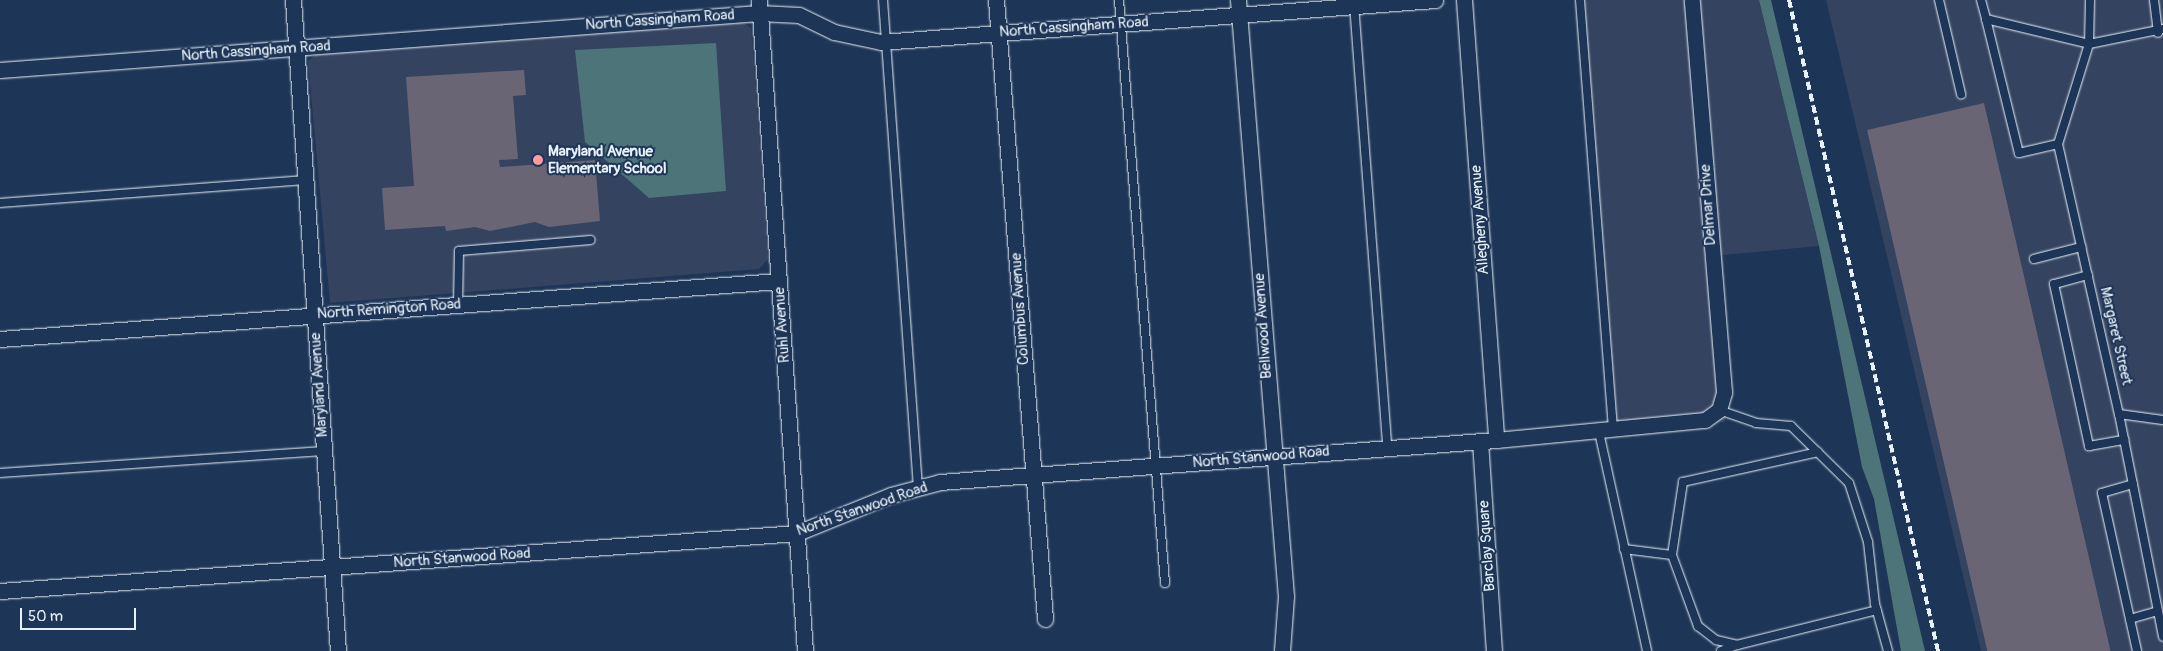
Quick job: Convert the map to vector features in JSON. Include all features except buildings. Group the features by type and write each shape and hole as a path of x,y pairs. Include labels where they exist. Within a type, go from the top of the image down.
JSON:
{"street":[{"name":"Maryland Avenue","path":"293,0 338,651"},
{"name":"Columbus Avenue","path":"996,0 1045,619"},
{"name":"North Cassingham Road","path":"0,70 296,48 759,6 799,15 855,39 886,41 1120,23 1239,7 1435,0"},
{"name":"Allegheny Avenue","path":"1464,0 1496,440"},
{"name":"Delmar Drive","path":"1692,0 1724,392 1719,410"},
{"name":"Ruhl Avenue","path":"759,6 805,651"},
{"name":"Bellwood Avenue","path":"1239,7 1273,456 1286,596 1282,651"},
{"name":"North Remington Road","path":"0,339 779,281"},
{"name":"North Stanwood Road","path":"0,591 797,533 918,488 940,482 1033,472 1156,466 1480,442 1688,424 1705,420 1719,410"},
{"name":"Barclay Square","path":"1480,442 1494,651"}],"lane":[{"path":"884,0 918,488"},
{"path":"1118,0 1165,583"},
{"path":"1580,0 1606,431 1624,548 1647,651"},
{"path":"1939,0 1961,94"},
{"path":"1981,0 2019,153 2058,144"},
{"name":"Margaret Street","path":"2090,0 2089,44 2058,144 2119,414 2163,637"},
{"path":"1986,19 2089,44 2160,31 2154,0"},
{"path":"1354,3 1387,448"},
{"path":"0,202 306,180"},
{"path":"458,304 459,252 591,240"},
{"path":"2034,259 2081,247"},
{"path":"2088,275 2054,284 2089,446 2124,440"},
{"path":"1719,410 1756,423 1791,426 1849,483 1868,542 1877,610 1888,651"},
{"path":"2119,414 2163,420"},
{"path":"0,473 324,451"},
{"path":"1737,645 1716,640 1698,626 1672,555 1683,482 1818,452"},
{"path":"2133,484 2102,493 2137,651"},
{"path":"1624,548 1672,555"},
{"path":"1721,651 1737,645 1877,610"},
{"path":"2130,619 2158,612"}],"shaded area":[{"path":"1578,0 1759,0 1819,246 1713,256 1725,422 1610,433"},
{"path":"1826,0 2163,0 2163,651 1981,651"},
{"name":"Maryland Avenue Elementary School","path":"741,21 751,28 768,259 759,269 330,303 308,61 317,54"}],"green space":[{"path":"1759,0 1771,0 1925,651 1901,651 1874,499 1862,467 1819,246"},
{"path":"716,43 726,191 649,198 585,142 575,50"}],"railway":[{"path":"1789,0 1938,651"}],"place":[{"name":"Maryland Avenue Elementary School","path":"538,160"}]}
